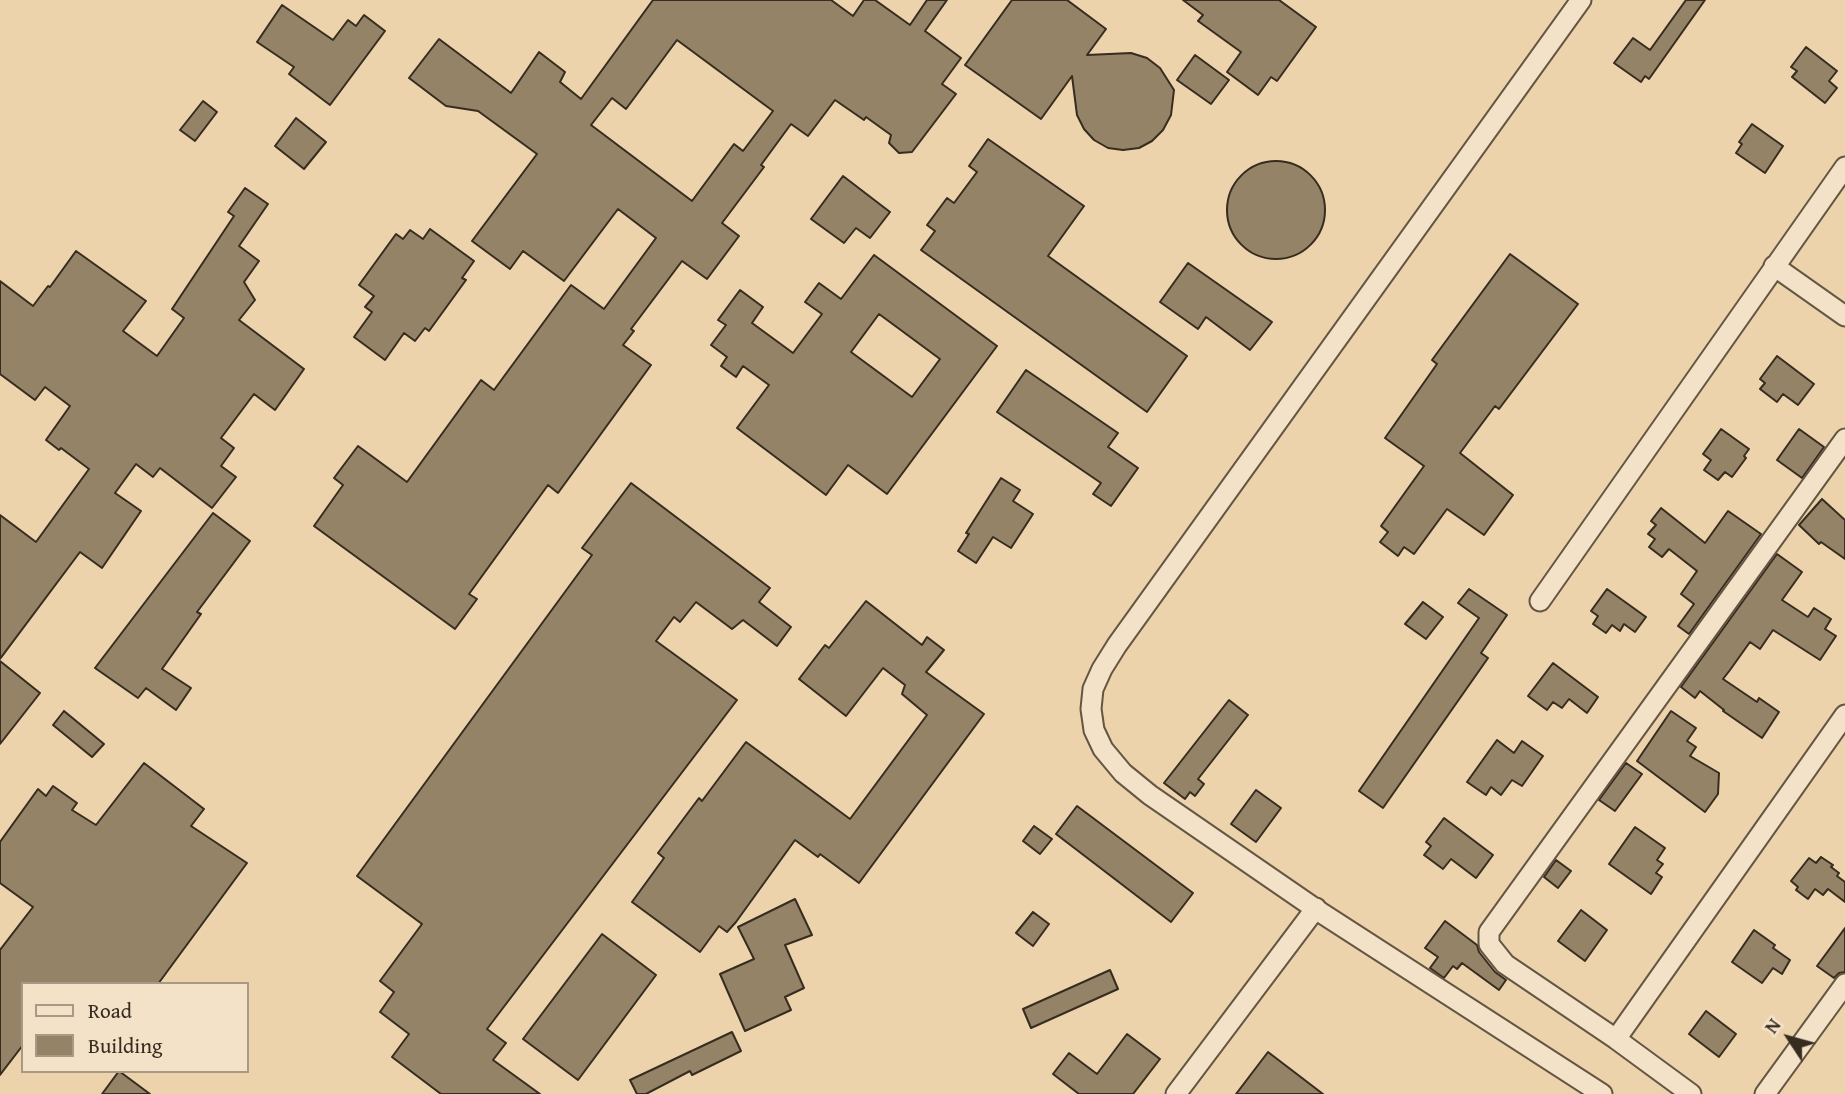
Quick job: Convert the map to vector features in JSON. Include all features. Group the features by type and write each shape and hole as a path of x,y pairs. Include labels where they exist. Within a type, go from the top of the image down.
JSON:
{"street":[{"path":"1581,0 1117,645 1093,689 1091,709 1094,730 1103,749 1123,773 1150,795 1316,908 1602,1094"},
{"path":"1540,601 1845,167"},
{"path":"1774,266 1845,316"},
{"path":"1691,1094 1616,1039 1505,964 1489,944 1489,932 1845,439"},
{"path":"1616,1039 1845,715"},
{"path":"1176,1094 1316,908"},
{"path":"1765,1094 1845,984"}],"building":[{"path":"653,0 831,0 853,16 864,0 875,0 910,25 927,0 947,0 925,31 961,58 942,84 956,94 912,152 899,153 889,143 891,135 835,100 808,136 791,124 761,165 764,167 722,223 739,236 707,279 682,261 631,329 634,331 623,345 651,365 558,493 548,485 469,594 477,599 455,629 314,526 343,485 334,478 358,446 407,482 481,380 494,390 571,285 604,309 656,238 618,209 564,281 523,251 510,269 472,241 537,154 478,111 446,106 409,78 439,39 511,93 539,52 565,72 560,82 581,99","holes":["677,40 773,111 743,151 734,144 692,201 591,125 612,98 626,109"]},
{"path":"1012,0 1067,0 1106,29 1087,55 1131,53 1147,58 1160,68 1174,90 1171,115 1163,130 1152,141 1139,148 1108,148 1094,140 1077,115 1072,76 1041,119 965,65"},
{"path":"1183,0 1279,0 1316,27 1277,81 1271,77 1258,95 1227,72 1241,52 1198,21 1203,15"},
{"path":"1686,0 1705,0 1649,79 1645,76 1641,82 1614,63 1633,38 1650,50"},
{"path":"282,5 333,40 348,20 356,26 364,15 385,31 330,105 289,74 294,67 257,42"},
{"path":"1806,47 1837,71 1829,81 1837,88 1825,103 1792,77 1797,71 1791,67"},
{"path":"1195,55 1229,80 1211,104 1177,80"},
{"path":"203,101 217,112 195,141 180,130"},
{"path":"296,118 326,142 304,169 275,146"},
{"path":"1752,124 1783,146 1765,173 1736,153 1742,144 1739,142"},
{"path":"988,139 1084,206 1048,256 1187,356 1147,412 921,250 935,231 927,225 947,198 954,203 977,172 969,166"},
{"path":"1276,161 1295,165 1311,175 1321,191 1325,210 1321,229 1311,245 1295,255 1276,259 1257,255 1241,245 1231,229 1227,210 1231,191 1241,175 1257,165"},
{"path":"843,176 890,212 870,238 856,228 844,243 811,219"},
{"path":"245,188 268,204 239,246 259,261 244,282 255,300 239,320 304,369 275,410 254,394 221,438 234,448 221,466 236,477 212,508 160,468 153,477 136,464 115,493 141,511 102,568 80,552 0,659 0,515 36,542 89,469 46,440 70,406 45,387 35,400 0,374 0,281 33,306 76,251 146,301 123,331 157,356 184,318 172,309 234,216 228,212"},
{"path":"430,229 474,261 462,278 466,280 429,331 425,328 415,341 404,333 385,360 354,337 372,312 365,307 374,296 359,285 396,234 403,239 410,230 423,239"},
{"path":"1510,254 1578,304 1499,409 1495,406 1460,453 1513,495 1484,535 1447,509 1414,554 1404,547 1398,556 1380,542 1388,532 1381,526 1424,466 1385,438 1437,364 1432,360"},
{"path":"874,255 997,346 887,494 848,465 826,495 737,428 769,385 743,366 736,377 721,366 727,357 711,345 726,325 718,320 740,290 763,307 752,323 793,353 822,314 805,302 819,283 841,299","holes":["879,314 940,359 912,397 851,352"]},
{"path":"1188,263 1272,322 1250,350 1206,317 1198,329 1160,302"},
{"path":"1777,356 1814,384 1798,405 1783,394 1777,402 1760,389 1765,383 1760,379"},
{"path":"1026,370 1118,433 1108,447 1138,468 1111,506 1093,494 1101,483 997,412"},
{"path":"1721,429 1749,449 1744,456 1746,458 1732,477 1725,472 1718,480 1704,470 1711,460 1703,454"},
{"path":"1799,429 1824,447 1802,478 1777,460"},
{"path":"1001,478 1020,490 1013,501 1033,514 1011,548 993,537 976,563 958,551 969,534 966,533"},
{"path":"631,483 770,588 759,602 791,627 777,646 743,620 732,629 696,602 680,622 674,617 656,641 737,700 487,1029 506,1043 493,1060 540,1094 441,1094 392,1057 409,1034 380,1012 394,992 380,981 422,924 357,876 592,555 582,548"},
{"path":"1822,499 1845,520 1845,559 1821,542 1819,544 1799,525"},
{"path":"1661,508 1705,543 1728,511 1761,534 1689,634 1678,626 1694,604 1681,594 1697,571 1669,549 1662,557 1649,547 1655,539 1648,534 1656,525 1651,521"},
{"path":"213,513 250,541 197,612 201,614 162,669 191,688 176,710 146,688 138,698 95,668"},
{"path":"1777,554 1802,572 1782,600 1808,617 1814,608 1831,619 1825,629 1836,636 1820,660 1773,630 1760,649 1750,642 1723,679 1757,702 1759,698 1779,712 1762,738 1700,691 1695,698 1681,687"},
{"path":"1469,589 1507,615 1481,653 1488,658 1383,808 1359,791 1479,618 1458,603"},
{"path":"1607,589 1646,617 1635,632 1624,624 1620,631 1612,625 1606,633 1593,624 1598,616 1591,611"},
{"path":"866,601 922,645 927,637 944,650 926,672 984,714 859,883 820,854 818,857 795,840 736,922 727,932 719,926 700,952 632,902 664,858 658,853 699,798 702,801 746,742 850,819 927,715 902,694 905,685 883,668 846,716 799,679 825,645 829,648"},
{"path":"1423,602 1443,617 1426,639 1405,624"},
{"path":"0,661 40,693 0,744"},
{"path":"1553,663 1598,697 1587,713 1569,699 1562,708 1553,702 1547,710 1528,696"},
{"path":"1229,700 1248,715 1198,779 1204,784 1195,796 1190,792 1185,799 1164,783"},
{"path":"64,711 104,744 92,757 53,725"},
{"path":"1671,711 1696,728 1687,741 1696,747 1690,756 1719,773 1718,794 1705,812 1637,761"},
{"path":"1497,740 1514,753 1522,741 1543,756 1522,786 1512,780 1501,795 1491,787 1486,795 1467,782"},
{"path":"144,763 204,809 191,826 247,863 159,982 21,982 21,1048 0,1075 0,950 33,907 0,883 0,842 38,789 46,796 53,786 77,803 72,810 96,825"},
{"path":"1626,763 1642,774 1615,811 1599,800"},
{"path":"1256,790 1281,808 1256,842 1231,824"},
{"path":"1077,806 1193,893 1171,922 1056,834"},
{"path":"1444,818 1493,855 1476,878 1451,859 1443,869 1424,855 1431,846 1426,842"},
{"path":"1034,826 1052,839 1040,854 1023,841"},
{"path":"1635,827 1665,848 1657,860 1663,864 1656,873 1662,877 1651,894 1609,864"},
{"path":"1821,857 1833,865 1831,867 1839,873 1837,876 1845,882 1845,902 1828,889 1823,895 1815,889 1808,899 1796,890 1798,887 1791,881 1809,858 1816,863"},
{"path":"1556,860 1571,871 1558,888 1544,877"},
{"path":"795,899 812,935 785,945 804,988 785,997 791,1010 745,1031 720,974 754,959 738,927"},
{"path":"1581,910 1607,930 1585,961 1558,941"},
{"path":"1033,912 1049,924 1033,946 1016,933"},
{"path":"1445,921 1477,945 1479,952 1495,972 1506,980 1499,990 1462,963 1457,969 1453,966 1444,978 1430,968 1438,957 1425,948"},
{"path":"1845,928 1845,972 1834,978 1817,966"},
{"path":"1754,930 1790,960 1782,974 1773,968 1762,983 1732,962"},
{"path":"602,934 656,975 578,1080 523,1039"},
{"path":"1110,970 1118,989 1031,1028 1023,1009"},
{"path":"1706,1011 1736,1034 1719,1057 1689,1034"},
{"path":"732,1032 741,1051 692,1075 690,1071 646,1094 637,1094 630,1080"},
{"path":"1127,1034 1160,1059 1133,1094 1079,1094 1053,1074 1069,1053 1097,1074"},
{"path":"1268,1052 1323,1094 1236,1094"},
{"path":"118,1073 122,1073 150,1094 102,1094"}]}
